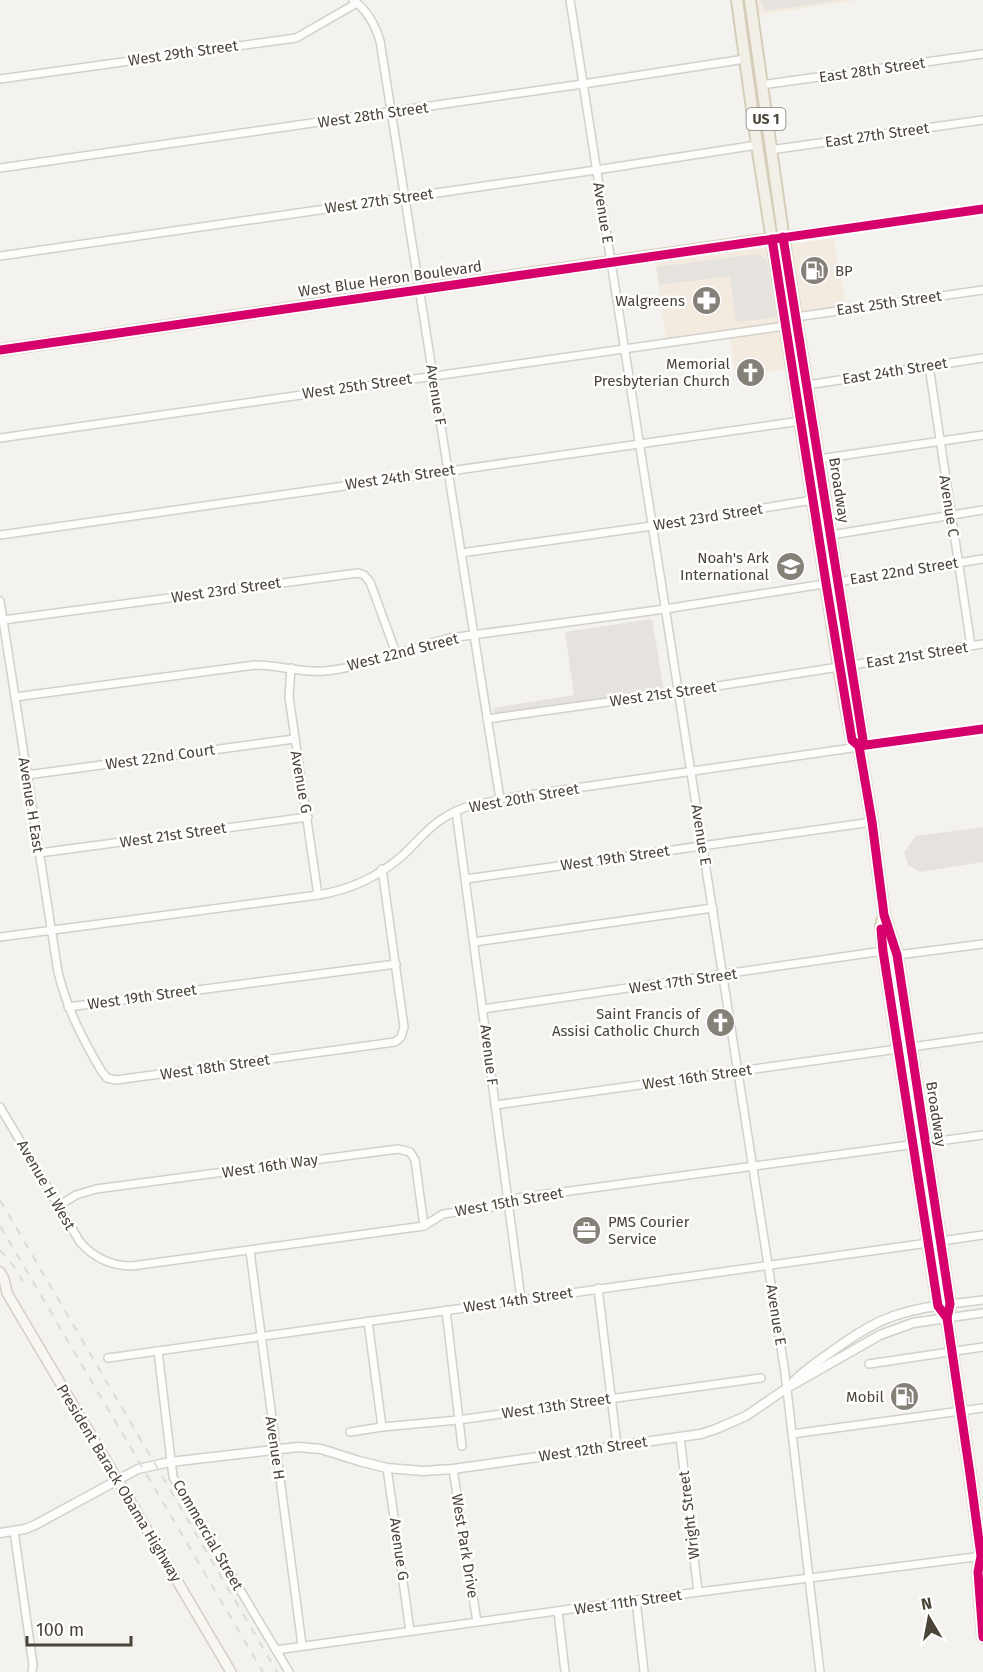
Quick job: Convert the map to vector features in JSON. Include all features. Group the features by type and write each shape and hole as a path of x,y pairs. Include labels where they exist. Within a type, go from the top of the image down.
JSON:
{"main road":[{"name":"Broadway","path":"737,0 758,145 796,317 852,665 863,740 859,746"},
{"name":"Broadway","path":"750,0 770,150 786,326 839,667 852,740 859,746 884,915 897,955 950,1304 947,1318 982,1558 978,1572 983,1637"},
{"path":"740,21 746,29 753,77 761,85"},
{"path":"778,238 983,208"},
{"name":"West Blue Heron Boulevard","path":"0,350 778,238"},
{"name":"Broadway","path":"884,915 881,926 884,951 928,1243 938,1306 947,1318"},
{"name":"President Barack Obama Highway","path":"0,1272 4,1279 2,1292 118,1480 231,1672"}],"street":[{"name":"Avenue E","path":"570,0 787,1388 820,1672"},
{"name":"West 29th Street","path":"0,78 296,38 355,2"},
{"name":"Avenue F","path":"355,2 372,21 380,41 500,799"},
{"name":"East 28th Street","path":"761,85 983,54"},
{"name":"West 28th Street","path":"0,168 745,59"},
{"name":"East 27th Street","path":"770,150 983,120"},
{"name":"West 27th Street","path":"0,256 758,145"},
{"name":"East 25th Street","path":"796,317 983,290"},
{"name":"West 25th Street","path":"0,438 786,326"},
{"name":"East 24th Street","path":"807,385 983,358"},
{"name":"Avenue C","path":"929,366 971,646"},
{"name":"West 24th Street","path":"0,535 801,421"},
{"path":"819,459 983,435"},
{"name":"West 23rd Street","path":"461,553 813,500"},
{"path":"831,535 983,510"},
{"name":"East 22nd Street","path":"826,583 983,559"},
{"name":"West 23rd Street","path":"3,620 358,573 364,575 370,582 396,653"},
{"name":"West 22nd Street","path":"15,697 255,665 280,666 308,671 326,670 372,661 427,643 666,609 826,583"},
{"name":"Avenue H East","path":"0,601 57,972 68,1007"},
{"name":"East 21st Street","path":"852,665 983,644"},
{"name":"West 21st Street","path":"487,719 839,667"},
{"name":"Avenue G","path":"291,668 289,697 318,895"},
{"name":"West 20th Street","path":"0,937 318,895 352,886 382,870 401,856 439,821 470,805 983,729"},
{"name":"West 22nd Court","path":"27,775 294,739"},
{"name":"Avenue F","path":"456,811 521,1299"},
{"name":"West 21st Street","path":"39,853 308,817"},
{"name":"West 19th Street","path":"466,879 872,822"},
{"path":"382,870 396,964"},
{"path":"474,942 713,908"},
{"path":"897,955 983,944"},
{"name":"West 17th Street","path":"483,1009 884,951"},
{"name":"West 19th Street","path":"68,1007 396,964"},
{"name":"West 18th Street","path":"68,1007 83,1041 102,1072 111,1080 390,1044 401,1037 404,1027 396,964"},
{"path":"910,1047 983,1037"},
{"name":"West 16th Street","path":"495,1105 898,1049"},
{"name":"Avenue H West","path":"0,1107 80,1242 97,1257"},
{"name":"West 15th Street","path":"97,1257 112,1264 132,1266 250,1251 424,1226 443,1214 499,1206 518,1198 983,1136"},
{"name":"West 16th Way","path":"58,1206 76,1195 96,1189 398,1149 410,1152 415,1160 424,1226"},
{"path":"940,1241 983,1235"},
{"name":"West 14th Street","path":"108,1358 928,1243"},
{"name":"Avenue H","path":"250,1251 302,1645"},
{"path":"598,1288 617,1446"},
{"path":"950,1304 983,1300"},
{"name":"West 12th Street","path":"787,1388 804,1371 865,1328 899,1313 950,1304"},
{"path":"446,1310 462,1446"},
{"path":"947,1318 983,1313"},
{"name":"West 12th Street","path":"387,1468 423,1471 453,1469 701,1434 746,1416 787,1388 891,1330 913,1323 947,1318"},
{"path":"368,1321 382,1427"},
{"path":"869,1364 983,1347"},
{"name":"Commercial Street","path":"158,1351 173,1477 289,1672"},
{"name":"West 13th Street","path":"350,1432 458,1420 761,1378"},
{"path":"792,1434 983,1408"},
{"name":"Wright Street","path":"680,1437 698,1593"},
{"path":"0,1533 35,1525 138,1468 170,1462 298,1447 321,1449 387,1468"},
{"name":"Avenue G","path":"387,1468 410,1631"},
{"name":"West Park Drive","path":"453,1469 477,1622"},
{"path":"14,1530 33,1665 32,1672"},
{"name":"West 11th Street","path":"276,1650 636,1600 982,1558"},
{"path":"636,1600 644,1672"},
{"path":"558,1611 565,1672"}],"shaded area":[{"path":"757,0 858,0 758,15"},
{"path":"759,0 842,0 765,11"},
{"path":"834,238 846,305 779,316 787,369 736,376 728,329 666,339 655,263"},
{"path":"758,254 767,260 776,317 736,322 730,276 659,285 657,267"},
{"path":"652,619 665,696 621,705 620,702 494,719 493,708 574,695 565,632"},
{"path":"983,827 983,862 920,872 908,865 904,852 916,836"}],"railway":[{"path":"0,1200 277,1672"},
{"path":"0,1226 263,1672"},
{"path":"0,1250 23,1281"}],"cycle path":[{"path":"0,350 983,209"},
{"path":"783,237 863,740 859,746 884,915 897,955 950,1304 947,1318 981,1556 978,1572 983,1637"},
{"path":"772,239 852,740 859,746"},
{"path":"859,746 983,729"},
{"path":"881,929 938,1306 947,1318"}],"place":[{"name":"BP","path":"814,271"},
{"name":"Walgreens","path":"706,301"},
{"name":"Memorial Presbyterian Church","path":"751,373"},
{"name":"Noah's Ark International","path":"790,567"},
{"name":"Saint Francis of Assisi Catholic Church","path":"721,1023"},
{"name":"PMS Courier Service","path":"587,1231"},
{"name":"Mobil","path":"905,1397"}]}
